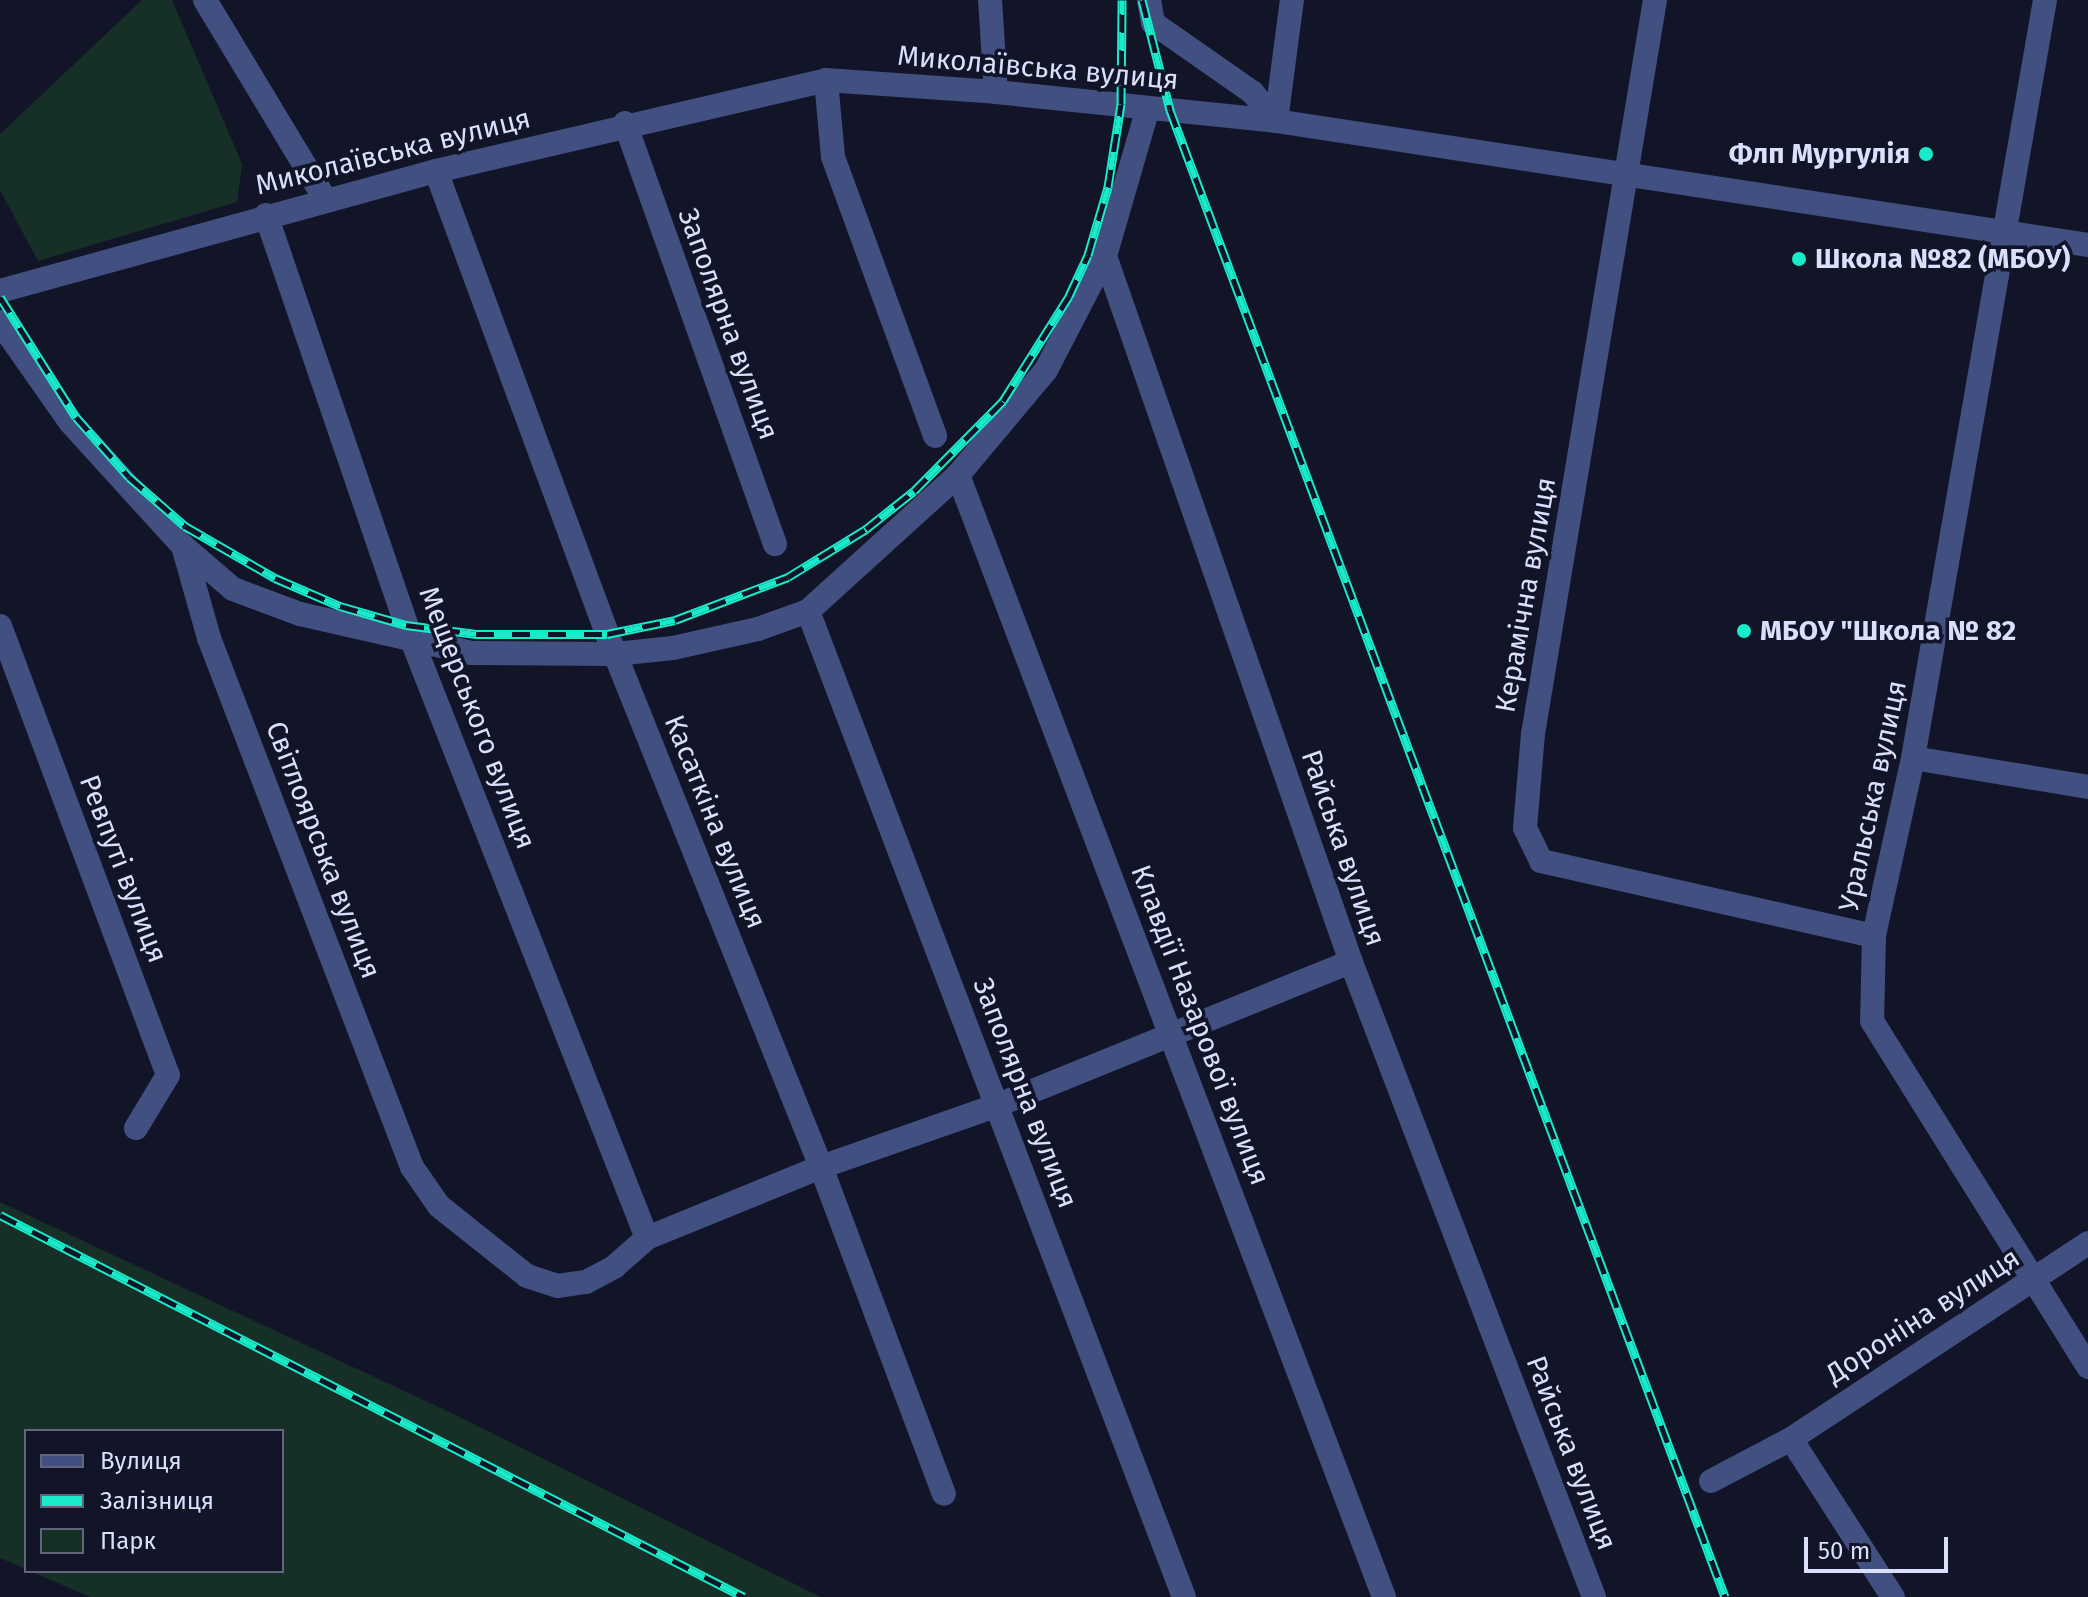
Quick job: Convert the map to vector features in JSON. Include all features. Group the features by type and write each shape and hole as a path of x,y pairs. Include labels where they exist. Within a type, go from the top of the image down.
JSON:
{"street":[{"path":"205,0 325,199"},
{"path":"990,0 996,92"},
{"path":"1149,0 1153,23 1252,92 1276,121"},
{"path":"1276,121 1292,0"},
{"name":"Керамічна вулиця","path":"1655,0 1533,734 1525,828 1541,861 1874,936"},
{"name":"Уральська вулиця","path":"2045,0 2009,230 1913,758 1874,936 1872,1021 2088,1367"},
{"path":"826,80 833,157 935,436"},
{"name":"Миколаївська вулиця","path":"0,291 325,199 625,123 826,80 996,92 1276,121 1627,171 2088,245"},
{"path":"183,546 233,589 300,614 471,653 616,654 673,648 808,611 958,475 1046,370 1105,256 1148,108"},
{"name":"Заполярна вулиця","path":"625,123 775,544"},
{"name":"Касаткіна вулиця","path":"436,171 616,654 821,1167 944,1494"},
{"name":"Мещерського вулиця","path":"266,215 415,642 647,1238"},
{"name":"Райська вулиця","path":"1105,256 1351,962 1594,1597"},
{"name":"Світлоярська вулиця","path":"0,322 70,422 183,546 209,638 412,1167 439,1206 527,1276 557,1286 586,1282 614,1267 647,1238 821,1167 998,1105 1351,962"},
{"name":"Клавдії Назарової вулиця","path":"958,475 1384,1597"},
{"name":"Заполярна вулиця","path":"808,611 1184,1597"},
{"name":"Ревпуті вулиця","path":"0,626 168,1075 136,1128"},
{"path":"1913,758 2088,787"},
{"name":"Дороніна вулиця","path":"1711,1481 1791,1439 2088,1243"},
{"path":"1791,1439 1893,1597"}],"green space":[{"path":"142,0 172,0 242,164 237,202 38,261 0,190 0,134"},
{"path":"0,1202 447,1411 821,1597 90,1597 35,1573 284,1573 284,1429 24,1429 24,1568 0,1558"}],"railway":[{"path":"0,297 76,417 129,477 185,526 275,578 340,606 406,625 476,634 607,634 675,620 788,577 866,529 914,491 1003,401 1069,296 1088,255 1108,187 1121,104 1122,0"},
{"path":"1142,0 1170,110 1725,1597"},
{"path":"0,1215 744,1597"}],"place":[{"name":"Флп Мургулія","path":"1926,154"},
{"name":"Школа №82 (МБОУ)","path":"1799,259"},
{"name":"МБОУ \"Школа № 82","path":"1744,631"}]}
